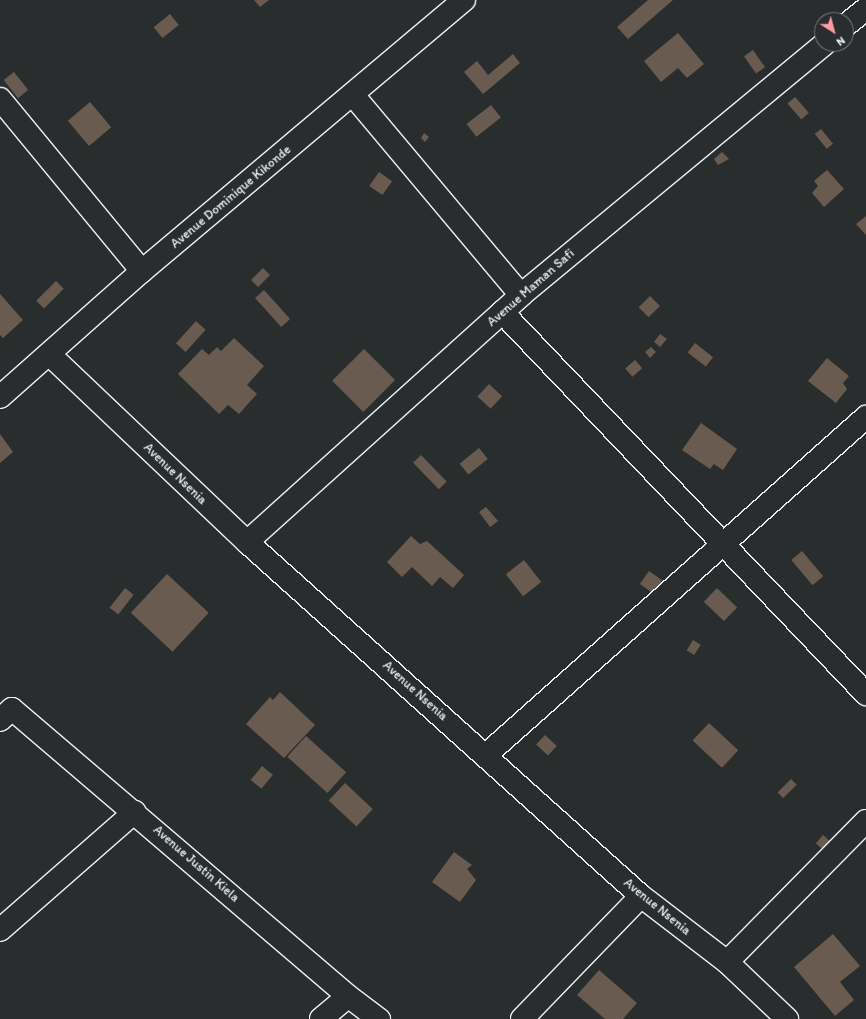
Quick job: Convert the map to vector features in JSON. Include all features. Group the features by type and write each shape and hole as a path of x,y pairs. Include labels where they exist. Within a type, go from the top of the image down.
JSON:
{"street":[{"name":"Avenue Dominique Kikonde","path":"0,397 50,355 142,271 353,95 464,0"},
{"path":"854,19 866,9"},
{"name":"Avenue Maman Safi","path":"247,542 521,295 814,52"},
{"path":"353,95 521,295"},
{"path":"0,99 142,271"},
{"path":"502,312 722,547 866,694"},
{"name":"Avenue Nsenia","path":"50,355 247,542 486,754 641,896 727,962 787,1019"},
{"path":"486,754 722,547 866,417"},
{"name":"Avenue Justin Kiela","path":"6,715 135,812 348,996 379,1019"},
{"path":"0,930 135,812"},
{"path":"727,962 866,821"},
{"path":"522,1019 641,896"},
{"path":"321,1019 348,996"}],"building":[{"path":"254,0 269,0 260,7"},
{"path":"648,0 673,0 628,39 617,27"},
{"path":"170,14 179,25 162,38 154,27"},
{"path":"678,33 704,64 687,78 678,68 661,82 644,61"},
{"path":"753,50 765,67 756,74 744,56"},
{"path":"513,54 520,63 483,94 464,72 477,61 488,75"},
{"path":"14,72 28,90 18,98 4,80"},
{"path":"795,97 809,113 801,119 787,104"},
{"path":"90,102 111,127 89,146 68,121"},
{"path":"491,105 501,118 476,137 467,124"},
{"path":"821,129 833,144 827,149 815,134"},
{"path":"424,133 429,137 425,142 421,138"},
{"path":"722,152 729,159 718,165 714,159"},
{"path":"827,170 844,189 824,207 812,193 818,186 814,181"},
{"path":"379,172 392,181 382,195 369,186"},
{"path":"866,216 866,235 856,224"},
{"path":"263,268 270,275 258,287 251,280"},
{"path":"56,281 64,289 44,309 36,301"},
{"path":"264,290 290,319 281,327 255,298"},
{"path":"0,294 23,320 3,338 0,335"},
{"path":"650,296 660,306 649,317 639,307"},
{"path":"196,321 206,330 186,352 176,343"},
{"path":"660,334 667,339 660,347 654,342"},
{"path":"234,338 264,366 247,385 257,394 239,414 228,405 219,414 178,374 202,349 209,355 217,347 221,351"},
{"path":"695,343 713,357 706,367 688,352"},
{"path":"651,347 656,352 650,358 645,352"},
{"path":"364,349 395,380 363,412 332,381"},
{"path":"827,358 849,376 843,383 847,389 836,403 808,381"},
{"path":"635,360 642,368 632,377 625,369"},
{"path":"489,384 502,396 491,409 477,396"},
{"path":"701,423 737,449 723,470 714,464 710,469 682,450"},
{"path":"0,434 13,452 0,463"},
{"path":"479,448 488,459 468,475 460,464"},
{"path":"421,455 447,482 439,489 413,463"},
{"path":"486,507 498,521 490,527 479,512"},
{"path":"411,536 420,544 427,541 464,575 453,588 440,577 432,586 412,567 402,577 387,562"},
{"path":"802,551 823,576 812,585 791,560"},
{"path":"524,560 541,582 523,596 506,574"},
{"path":"649,571 662,580 653,593 640,584"},
{"path":"167,574 209,613 173,652 131,613"},
{"path":"125,588 134,595 118,614 110,608"},
{"path":"717,588 737,607 724,621 704,602"},
{"path":"693,640 701,645 694,655 687,650"},
{"path":"280,692 315,725 284,758 246,724 270,697 273,700"},
{"path":"709,723 738,750 722,768 693,741"},
{"path":"545,735 557,746 548,755 536,745"},
{"path":"306,736 346,772 327,793 287,757"},
{"path":"262,766 273,775 262,789 251,780"},
{"path":"791,779 797,785 783,798 778,792"},
{"path":"345,783 373,809 356,826 329,801"},
{"path":"823,835 830,841 823,849 816,843"},
{"path":"454,852 472,865 467,869 476,880 460,902 432,882"},
{"path":"833,934 860,966 840,982 854,1000 835,1016 794,967"},
{"path":"599,970 637,1003 623,1019 605,1019 577,995"}]}
